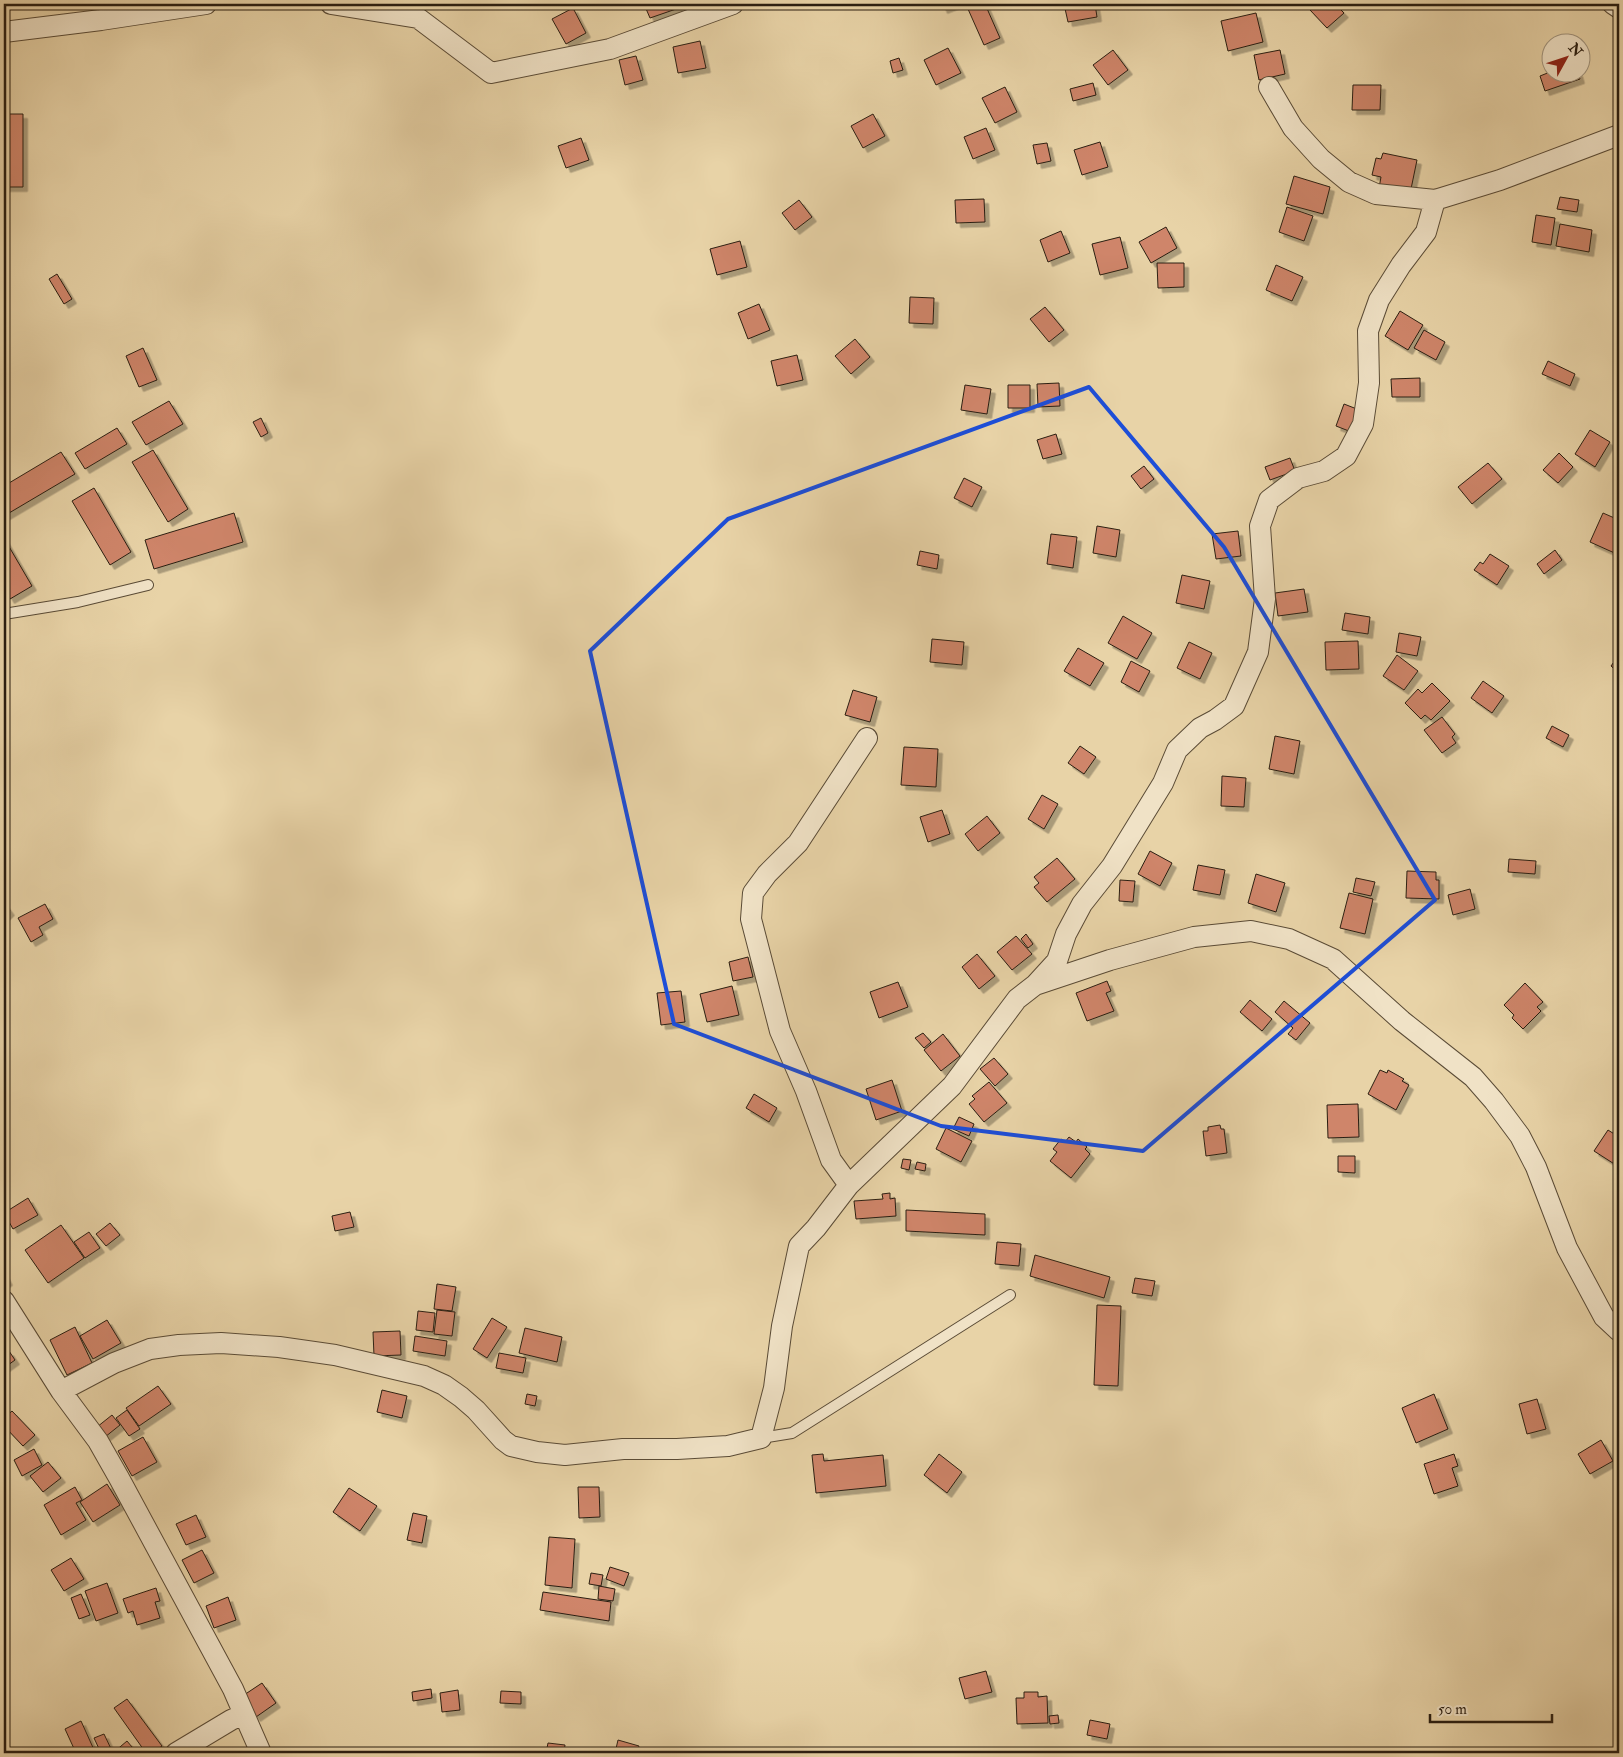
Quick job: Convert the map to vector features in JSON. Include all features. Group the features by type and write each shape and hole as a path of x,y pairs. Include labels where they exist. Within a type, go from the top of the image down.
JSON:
{"street":[{"path":"4,32 206,4"},
{"path":"331,4 418,18 491,73 610,49 733,4"},
{"path":"1613,4 1619,8"},
{"path":"1269,87 1293,128 1321,159 1349,182 1376,194 1434,200 1500,180 1619,135"},
{"path":"61,1391 114,1363 150,1349 179,1344 221,1343 278,1347 335,1355 424,1376 462,1397 511,1446 536,1452 565,1455 623,1449 677,1449 728,1446 760,1438 774,1388 782,1326 799,1246 816,1228 849,1185 952,1086 1017,999 1035,985 1057,961 1066,934 1082,904 1112,866 1164,784 1177,750 1200,728 1234,706 1258,652 1264,599 1260,526 1269,500 1298,478 1324,472 1346,456 1363,424 1368,383 1368,331 1379,300 1426,232 1434,200"},
{"path":"849,1185 832,1160 806,1091 780,1031 751,920 753,893 767,874 798,843 867,738"},
{"path":"1035,985 1110,960 1194,937 1251,931 1289,939 1332,959 1402,1021 1473,1077 1494,1101 1520,1136 1536,1167 1567,1248 1604,1316 1619,1331"},
{"path":"4,1301 61,1391 98,1442 119,1478 233,1689 261,1753"},
{"path":"176,1753 244,1714"}],"lane":[{"path":"4,614 78,602 148,585"},
{"path":"760,1438 792,1433 1010,1295"}],"highlighted area":[{"path":"1089,387 1224,547 1435,900 1143,1151 941,1126 674,1024 590,651 728,519"}],"building":[{"path":"644,4 677,4 679,8 650,18"},
{"path":"941,4 956,4 943,9"},
{"path":"985,4 1000,38 984,45 968,9"},
{"path":"1064,4 1095,4 1097,17 1068,22"},
{"path":"1317,4 1335,4 1344,13 1327,28 1310,10"},
{"path":"573,8 586,33 566,44 552,19"},
{"path":"1256,13 1263,42 1228,51 1221,21"},
{"path":"700,41 706,68 678,73 673,47"},
{"path":"948,48 961,73 936,85 924,60"},
{"path":"1113,50 1128,70 1108,85 1093,65"},
{"path":"1280,50 1285,74 1259,80 1254,55"},
{"path":"636,56 643,80 625,85 619,60"},
{"path":"899,58 903,70 893,73 890,61"},
{"path":"1542,82 1571,82 1545,91"},
{"path":"1093,83 1096,95 1073,101 1070,89"},
{"path":"1353,85 1381,85 1380,110 1352,110"},
{"path":"1005,87 1017,112 995,123 982,98"},
{"path":"4,114 23,114 23,187 4,187"},
{"path":"873,114 885,136 863,148 851,126"},
{"path":"986,128 995,150 973,159 964,137"},
{"path":"581,138 589,160 566,168 558,146"},
{"path":"1100,142 1108,167 1082,175 1074,150"},
{"path":"1047,143 1051,161 1037,164 1033,145"},
{"path":"1383,153 1417,160 1411,189 1379,188 1381,177 1372,175 1376,158 1381,159"},
{"path":"1294,176 1330,187 1323,214 1286,204"},
{"path":"1560,197 1579,200 1577,212 1557,209"},
{"path":"984,199 985,222 956,223 955,200"},
{"path":"799,200 812,217 795,230 782,213"},
{"path":"1287,207 1313,216 1304,241 1279,232"},
{"path":"1536,215 1555,218 1551,245 1532,242"},
{"path":"1560,224 1592,230 1589,252 1556,246"},
{"path":"1166,227 1177,248 1151,263 1139,242"},
{"path":"1061,231 1070,253 1048,262 1040,240"},
{"path":"1120,237 1128,268 1100,275 1092,244"},
{"path":"740,241 747,267 717,275 710,249"},
{"path":"1157,263 1184,263 1184,287 1158,288"},
{"path":"1276,265 1303,277 1292,301 1266,290"},
{"path":"57,274 72,299 64,304 49,279"},
{"path":"910,297 934,298 933,324 909,323"},
{"path":"759,304 770,330 748,339 738,313"},
{"path":"1045,307 1064,330 1049,342 1030,319"},
{"path":"1400,311 1423,325 1408,350 1385,336"},
{"path":"1424,330 1445,342 1436,360 1414,348"},
{"path":"855,339 870,357 851,374 835,356"},
{"path":"143,348 157,380 139,387 126,356"},
{"path":"797,355 803,380 777,386 771,361"},
{"path":"1548,361 1575,374 1570,386 1542,374"},
{"path":"1420,378 1420,397 1392,397 1391,379"},
{"path":"1059,383 1060,406 1038,407 1037,384"},
{"path":"965,385 991,389 987,414 961,410"},
{"path":"1008,385 1030,385 1030,408 1008,408"},
{"path":"169,401 183,424 146,445 132,422"},
{"path":"1344,404 1362,411 1354,433 1336,426"},
{"path":"261,418 268,433 261,437 253,422"},
{"path":"117,428 127,444 85,469 75,453"},
{"path":"1590,430 1610,442 1595,467 1575,454"},
{"path":"1056,434 1062,454 1043,459 1037,440"},
{"path":"153,450 188,509 168,522 132,462"},
{"path":"61,452 75,474 4,516 4,486"},
{"path":"1559,453 1573,467 1558,483 1543,470"},
{"path":"1290,458 1295,471 1270,480 1265,467"},
{"path":"1488,463 1502,479 1472,504 1458,487"},
{"path":"1144,466 1154,479 1141,489 1131,476"},
{"path":"964,478 982,487 972,507 954,498"},
{"path":"94,488 131,552 110,565 72,501"},
{"path":"234,513 243,542 154,569 145,540"},
{"path":"1603,513 1619,520 1619,555 1590,542"},
{"path":"1097,526 1120,530 1116,557 1093,553"},
{"path":"1238,531 1241,556 1216,559 1212,534"},
{"path":"1051,534 1077,537 1073,568 1047,564"},
{"path":"4,538 32,586 10,599 4,589"},
{"path":"1555,550 1562,560 1544,574 1537,564"},
{"path":"920,551 939,555 937,569 917,565"},
{"path":"1490,554 1509,566 1497,585 1474,570 1480,562 1483,564"},
{"path":"1182,575 1210,581 1204,609 1176,603"},
{"path":"1304,589 1308,612 1278,616 1275,593"},
{"path":"1345,613 1370,617 1368,634 1342,630"},
{"path":"1123,616 1152,633 1137,659 1108,643"},
{"path":"1399,633 1421,637 1417,656 1396,652"},
{"path":"932,639 964,642 962,665 930,662"},
{"path":"1358,641 1359,669 1326,670 1325,642"},
{"path":"1189,642 1212,653 1200,679 1177,668"},
{"path":"1078,648 1104,663 1090,686 1064,671"},
{"path":"1397,655 1418,671 1404,690 1383,676"},
{"path":"1619,655 1619,673 1611,666"},
{"path":"1131,661 1150,671 1139,692 1121,682"},
{"path":"1483,681 1504,696 1492,713 1471,698"},
{"path":"1432,683 1450,701 1431,720 1425,715 1421,719 1405,703 1418,689 1422,693"},
{"path":"853,690 877,697 870,722 845,715"},
{"path":"1442,717 1455,734 1452,737 1456,743 1442,753 1424,730"},
{"path":"1552,726 1569,735 1563,747 1546,738"},
{"path":"1275,736 1300,741 1294,774 1269,769"},
{"path":"1080,746 1096,757 1084,774 1068,763"},
{"path":"904,747 938,749 936,787 901,785"},
{"path":"1222,776 1246,778 1244,807 1221,806"},
{"path":"1042,795 1058,804 1044,829 1028,819"},
{"path":"942,810 950,834 928,842 920,817"},
{"path":"987,816 1000,833 978,851 965,834"},
{"path":"1150,851 1172,863 1160,886 1138,874"},
{"path":"1057,858 1075,879 1047,902 1034,887 1039,883 1034,877"},
{"path":"1509,859 1536,861 1535,874 1508,872"},
{"path":"1198,865 1225,870 1220,895 1193,890"},
{"path":"1407,871 1436,872 1436,880 1439,880 1439,899 1406,898"},
{"path":"1256,874 1285,883 1276,912 1248,903"},
{"path":"1356,878 1375,882 1371,896 1353,892"},
{"path":"1120,880 1135,881 1133,902 1119,901"},
{"path":"1470,889 1475,909 1453,915 1448,895"},
{"path":"1349,893 1373,899 1365,934 1340,928"},
{"path":"4,903 10,911 4,917"},
{"path":"45,904 53,919 39,927 43,935 31,942 18,918"},
{"path":"1026,934 1033,944 1028,948 1021,939"},
{"path":"1016,936 1032,954 1012,970 997,952"},
{"path":"977,954 995,976 979,989 962,967"},
{"path":"748,957 753,977 733,981 729,962"},
{"path":"1107,981 1111,991 1106,993 1114,1011 1087,1021 1076,993"},
{"path":"898,982 908,1007 879,1018 870,992"},
{"path":"1525,983 1543,1002 1537,1007 1541,1011 1523,1029 1512,1018 1514,1015 1504,1005"},
{"path":"732,986 739,1015 707,1022 700,994"},
{"path":"681,991 685,1022 661,1025 657,993"},
{"path":"1250,1000 1272,1019 1262,1031 1240,1012"},
{"path":"1284,1001 1310,1023 1296,1040 1288,1034 1293,1028 1275,1012"},
{"path":"923,1033 931,1042 924,1048 915,1038"},
{"path":"943,1034 960,1056 941,1071 924,1050"},
{"path":"994,1058 1008,1074 995,1086 980,1069"},
{"path":"1380,1070 1387,1073 1388,1070 1404,1079 1402,1081 1409,1085 1396,1110 1368,1094"},
{"path":"892,1080 902,1111 876,1120 866,1089"},
{"path":"989,1082 1007,1103 984,1122 969,1104 975,1099 972,1096"},
{"path":"754,1094 777,1108 769,1122 746,1108"},
{"path":"1358,1104 1359,1137 1328,1138 1327,1105"},
{"path":"959,1117 974,1124 969,1136 953,1129"},
{"path":"1220,1125 1221,1129 1224,1129 1227,1153 1206,1156 1203,1131 1208,1131 1208,1127"},
{"path":"946,1128 972,1141 961,1162 936,1149"},
{"path":"1608,1130 1619,1137 1619,1167 1594,1151"},
{"path":"1069,1137 1076,1142 1078,1139 1087,1147 1085,1149 1090,1154 1071,1178 1050,1161 1057,1152 1053,1149 1061,1139 1065,1142"},
{"path":"1338,1156 1355,1156 1355,1173 1338,1172"},
{"path":"903,1159 911,1160 909,1170 901,1168"},
{"path":"917,1162 926,1164 925,1171 915,1169"},
{"path":"890,1193 890,1199 895,1198 896,1216 856,1219 854,1201 883,1199 882,1194"},
{"path":"28,1198 38,1215 13,1229 4,1213"},
{"path":"906,1210 985,1214 985,1235 906,1231"},
{"path":"350,1212 354,1227 335,1231 332,1216"},
{"path":"110,1223 120,1235 106,1246 96,1234"},
{"path":"61,1225 84,1258 48,1283 25,1250"},
{"path":"89,1232 100,1248 85,1258 74,1242"},
{"path":"997,1242 1021,1244 1019,1266 995,1264"},
{"path":"1035,1255 1110,1277 1104,1298 1030,1276"},
{"path":"4,1273 8,1281 4,1284"},
{"path":"1135,1278 1155,1281 1152,1296 1132,1293"},
{"path":"437,1284 456,1287 452,1311 434,1309"},
{"path":"1097,1305 1121,1306 1118,1386 1094,1385"},
{"path":"437,1310 455,1312 452,1336 434,1334"},
{"path":"418,1311 435,1313 433,1332 416,1330"},
{"path":"492,1318 507,1327 487,1358 473,1349"},
{"path":"107,1320 121,1343 93,1359 80,1336"},
{"path":"75,1327 92,1363 67,1375 50,1340"},
{"path":"525,1328 562,1337 557,1362 519,1353"},
{"path":"400,1331 401,1355 374,1356 373,1332"},
{"path":"415,1336 447,1341 445,1356 413,1351"},
{"path":"9,1351 15,1360 4,1368 4,1355"},
{"path":"499,1353 526,1358 523,1373 496,1368"},
{"path":"158,1386 171,1404 139,1426 126,1408"},
{"path":"382,1390 407,1396 402,1418 377,1412"},
{"path":"527,1394 537,1396 535,1406 525,1404"},
{"path":"1434,1394 1448,1429 1416,1443 1402,1408"},
{"path":"1537,1399 1546,1429 1527,1434 1519,1404"},
{"path":"127,1410 140,1429 129,1436 116,1418"},
{"path":"12,1411 35,1435 23,1446 4,1426 4,1418"},
{"path":"112,1415 120,1425 105,1437 97,1427"},
{"path":"143,1437 157,1462 132,1476 118,1451"},
{"path":"1601,1440 1613,1461 1590,1474 1578,1454"},
{"path":"34,1449 42,1465 22,1476 14,1460"},
{"path":"823,1454 824,1461 883,1455 886,1486 816,1493 812,1455"},
{"path":"939,1454 962,1472 947,1493 924,1475"},
{"path":"1454,1454 1458,1466 1452,1468 1458,1486 1434,1494 1424,1464"},
{"path":"48,1462 61,1478 43,1492 30,1476"},
{"path":"107,1484 120,1505 93,1522 80,1502"},
{"path":"75,1487 82,1500 76,1503 86,1520 61,1535 44,1505"},
{"path":"578,1487 599,1487 600,1517 579,1518"},
{"path":"349,1488 377,1506 360,1531 333,1512"},
{"path":"413,1513 427,1516 422,1543 407,1540"},
{"path":"196,1515 206,1537 186,1545 176,1524"},
{"path":"549,1537 575,1539 572,1588 545,1585"},
{"path":"202,1550 214,1573 194,1583 182,1560"},
{"path":"71,1558 84,1579 64,1591 51,1570"},
{"path":"610,1567 629,1573 624,1586 606,1579"},
{"path":"591,1573 603,1575 601,1586 589,1584"},
{"path":"107,1583 118,1613 96,1621 85,1591"},
{"path":"599,1586 615,1589 613,1601 598,1599"},
{"path":"156,1588 160,1601 155,1602 160,1618 137,1625 133,1611 128,1613 123,1599"},
{"path":"543,1592 611,1602 609,1621 540,1610"},
{"path":"81,1594 90,1615 79,1619 71,1598"},
{"path":"228,1597 236,1620 214,1628 206,1606"},
{"path":"986,1671 992,1692 965,1699 959,1678"},
{"path":"262,1683 276,1703 256,1717 241,1697"},
{"path":"431,1689 432,1698 413,1701 412,1692"},
{"path":"458,1690 460,1710 442,1712 440,1693"},
{"path":"501,1691 521,1692 521,1704 500,1703"},
{"path":"1024,1692 1038,1692 1038,1697 1047,1696 1048,1723 1017,1724 1016,1698 1024,1698"},
{"path":"127,1699 162,1746 153,1753 146,1753 114,1708"},
{"path":"1058,1715 1059,1723 1050,1724 1049,1716"},
{"path":"1090,1720 1110,1724 1107,1739 1087,1735"},
{"path":"81,1721 95,1752 76,1753 65,1729"},
{"path":"104,1734 113,1753 101,1753 94,1738"},
{"path":"618,1740 639,1746 637,1753 615,1753"},
{"path":"127,1741 137,1753 114,1752"},
{"path":"548,1743 565,1745 564,1753 546,1753"}]}
